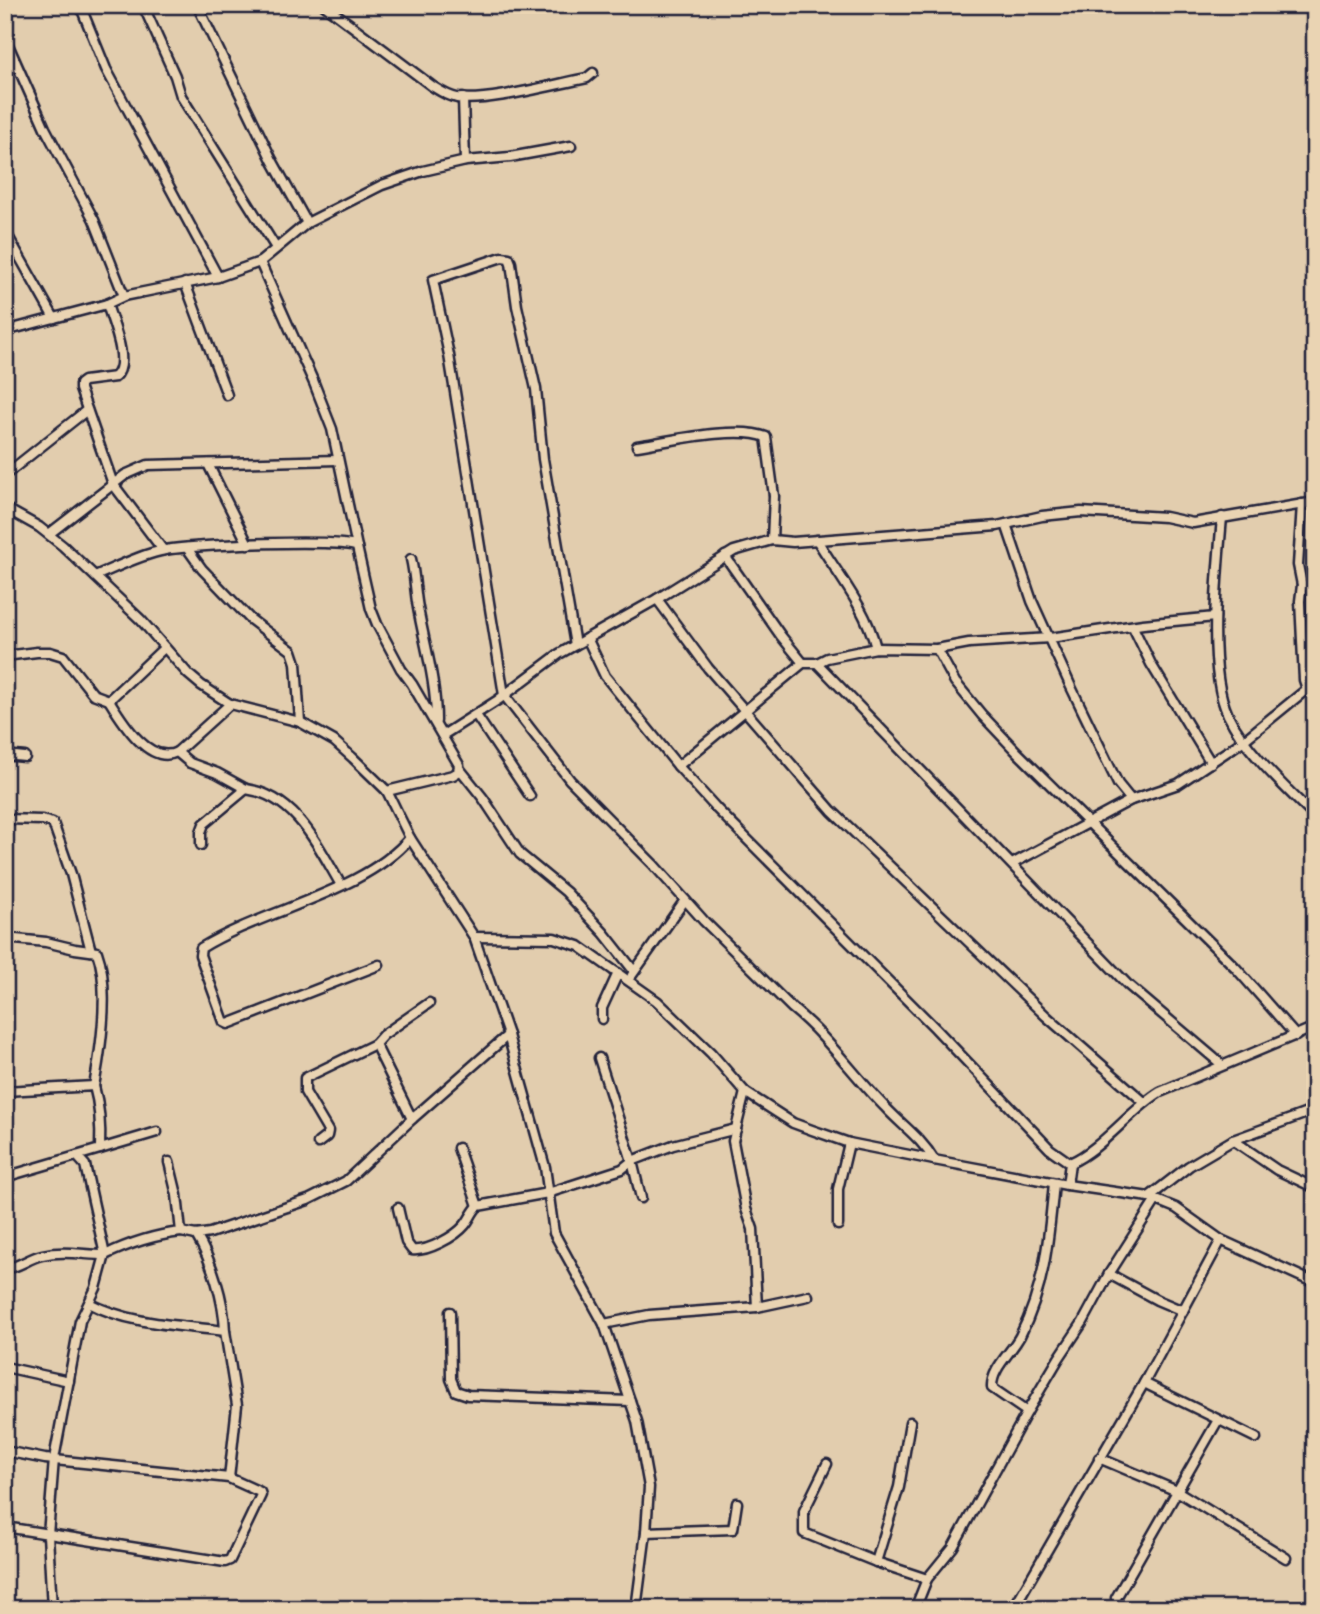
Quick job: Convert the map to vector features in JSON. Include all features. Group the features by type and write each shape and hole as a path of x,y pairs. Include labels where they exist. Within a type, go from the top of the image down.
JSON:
{"street":[{"path":"80,5 106,69 218,277"},
{"path":"143,5 175,76 181,96 276,248"},
{"path":"324,5 444,94 463,99 495,96 574,81 587,78 593,73"},
{"path":"201,6 272,160 307,223"},
{"path":"5,38 45,128 94,220 124,296"},
{"path":"463,99 465,161"},
{"path":"5,331 107,304 124,296 218,277 260,262 307,223 382,185 423,171 465,161 510,157 571,146"},
{"path":"5,231 54,318"},
{"path":"575,645 543,459 536,389 517,306 511,263 509,258 502,257 433,280 449,355 504,695 570,780 685,900 808,1021 887,1110 925,1145 934,1160"},
{"path":"260,262 314,383 331,429 371,609 377,624 443,735 459,768 520,854 566,892 635,971"},
{"path":"185,283 227,395"},
{"path":"107,304 122,356 122,368 115,377 84,381 80,384 113,484 163,550"},
{"path":"5,475 87,410"},
{"path":"637,446 740,432 757,433 766,437 774,496 772,540"},
{"path":"49,534 125,475 148,465 337,460"},
{"path":"208,464 248,544"},
{"path":"443,735 575,645 657,599 725,556 772,540 793,542 1006,524 1042,516 1081,512 1165,517 1193,523 1315,502"},
{"path":"1302,504 1298,565 1302,585 1300,601 1311,687 1315,697"},
{"path":"5,508 49,534 141,620 194,680 230,704 300,722 334,741 387,791 410,838 474,937 508,1035 545,1167 554,1233 604,1324 637,1421 649,1486 636,1609"},
{"path":"1222,517 1215,617 1220,686 1227,713 1243,741 1315,817"},
{"path":"1006,524 1032,601 1070,687 1118,784 1131,800"},
{"path":"817,540 843,584 858,603 872,632 876,648"},
{"path":"95,576 163,550 248,544 328,543 352,544 357,547"},
{"path":"187,548 202,569 250,619 292,651 296,663 300,722"},
{"path":"725,556 803,663"},
{"path":"411,559 417,606 436,697 436,724"},
{"path":"1302,585 1315,586"},
{"path":"657,599 708,668 832,811 1035,1007 1144,1102"},
{"path":"678,766 803,663 817,663 827,657 876,648 937,649 970,643 1050,638 1215,617"},
{"path":"1133,627 1151,664 1211,763"},
{"path":"587,638 605,676 678,766 717,809 1051,1149 1070,1163"},
{"path":"109,700 164,648"},
{"path":"937,649 955,682 982,715 1236,967 1296,1036"},
{"path":"5,656 50,652 63,656 93,694 109,700 139,741 162,756 177,752 230,704"},
{"path":"817,663 1128,985 1221,1065"},
{"path":"1012,864 1131,800 1178,784 1243,741 1311,687"},
{"path":"476,715 530,796"},
{"path":"177,752 190,763 217,773 246,789 260,791 285,805 308,829 341,885"},
{"path":"5,755 25,757"},
{"path":"387,791 453,775 459,768"},
{"path":"201,845 204,824 246,789"},
{"path":"5,819 53,823 71,874 91,951"},
{"path":"379,965 232,1024 224,1022 201,962 201,948 227,932 377,869 410,838"},
{"path":"628,980 685,900"},
{"path":"474,937 554,938 579,946 657,1001 711,1053 745,1093 793,1123 849,1143 1152,1199 1176,1208 1221,1240 1315,1283"},
{"path":"5,939 47,942 97,952 103,967 103,1010 94,1086 99,1102 100,1149"},
{"path":"602,1019 602,1007 618,973"},
{"path":"318,1143 327,1136 328,1131 305,1092 305,1078 375,1044 383,1035 429,1003"},
{"path":"1066,1185 1070,1163 1090,1150 1144,1102 1221,1065 1315,1027"},
{"path":"5,1269 41,1255 105,1255 161,1234 210,1233 308,1199 346,1181 508,1035"},
{"path":"375,1044 412,1119"},
{"path":"599,1058 641,1198"},
{"path":"5,1091 94,1086"},
{"path":"745,1093 733,1141 753,1229 757,1307"},
{"path":"915,1609 927,1579 953,1547 1027,1412 1083,1322 1152,1199 1189,1166 1233,1140 1315,1110"},
{"path":"398,1208 406,1242 412,1250 420,1251 453,1235 465,1225 478,1206 548,1193 622,1169 632,1161 673,1145 736,1129"},
{"path":"5,1177 157,1132"},
{"path":"1233,1140 1277,1170 1315,1188"},
{"path":"838,1225 838,1189 849,1143"},
{"path":"458,1147 478,1206"},
{"path":"52,1607 48,1535 54,1460 80,1321 105,1255 85,1165 77,1156"},
{"path":"169,1162 177,1195 181,1232"},
{"path":"1027,1412 992,1388 992,1379 1020,1336 1041,1285 1048,1251 1054,1182"},
{"path":"196,1235 204,1248 213,1274 237,1405 229,1478"},
{"path":"1013,1609 1144,1383 1221,1240"},
{"path":"1109,1274 1183,1311"},
{"path":"604,1324 649,1315 757,1307 808,1296"},
{"path":"89,1303 130,1320 225,1331"},
{"path":"450,1312 451,1379 456,1391 468,1395 629,1401"},
{"path":"5,1367 69,1381"},
{"path":"1144,1383 1256,1438"},
{"path":"1116,1598 1218,1420"},
{"path":"876,1562 898,1487 910,1422"},
{"path":"5,1451 54,1460 229,1478 260,1492 261,1495 230,1560 225,1562 5,1527"},
{"path":"1099,1458 1177,1492 1286,1558"},
{"path":"827,1464 804,1511 804,1533 927,1579"},
{"path":"646,1532 733,1529 737,1503"},
{"path":"5,1608 68,1609"}]}
